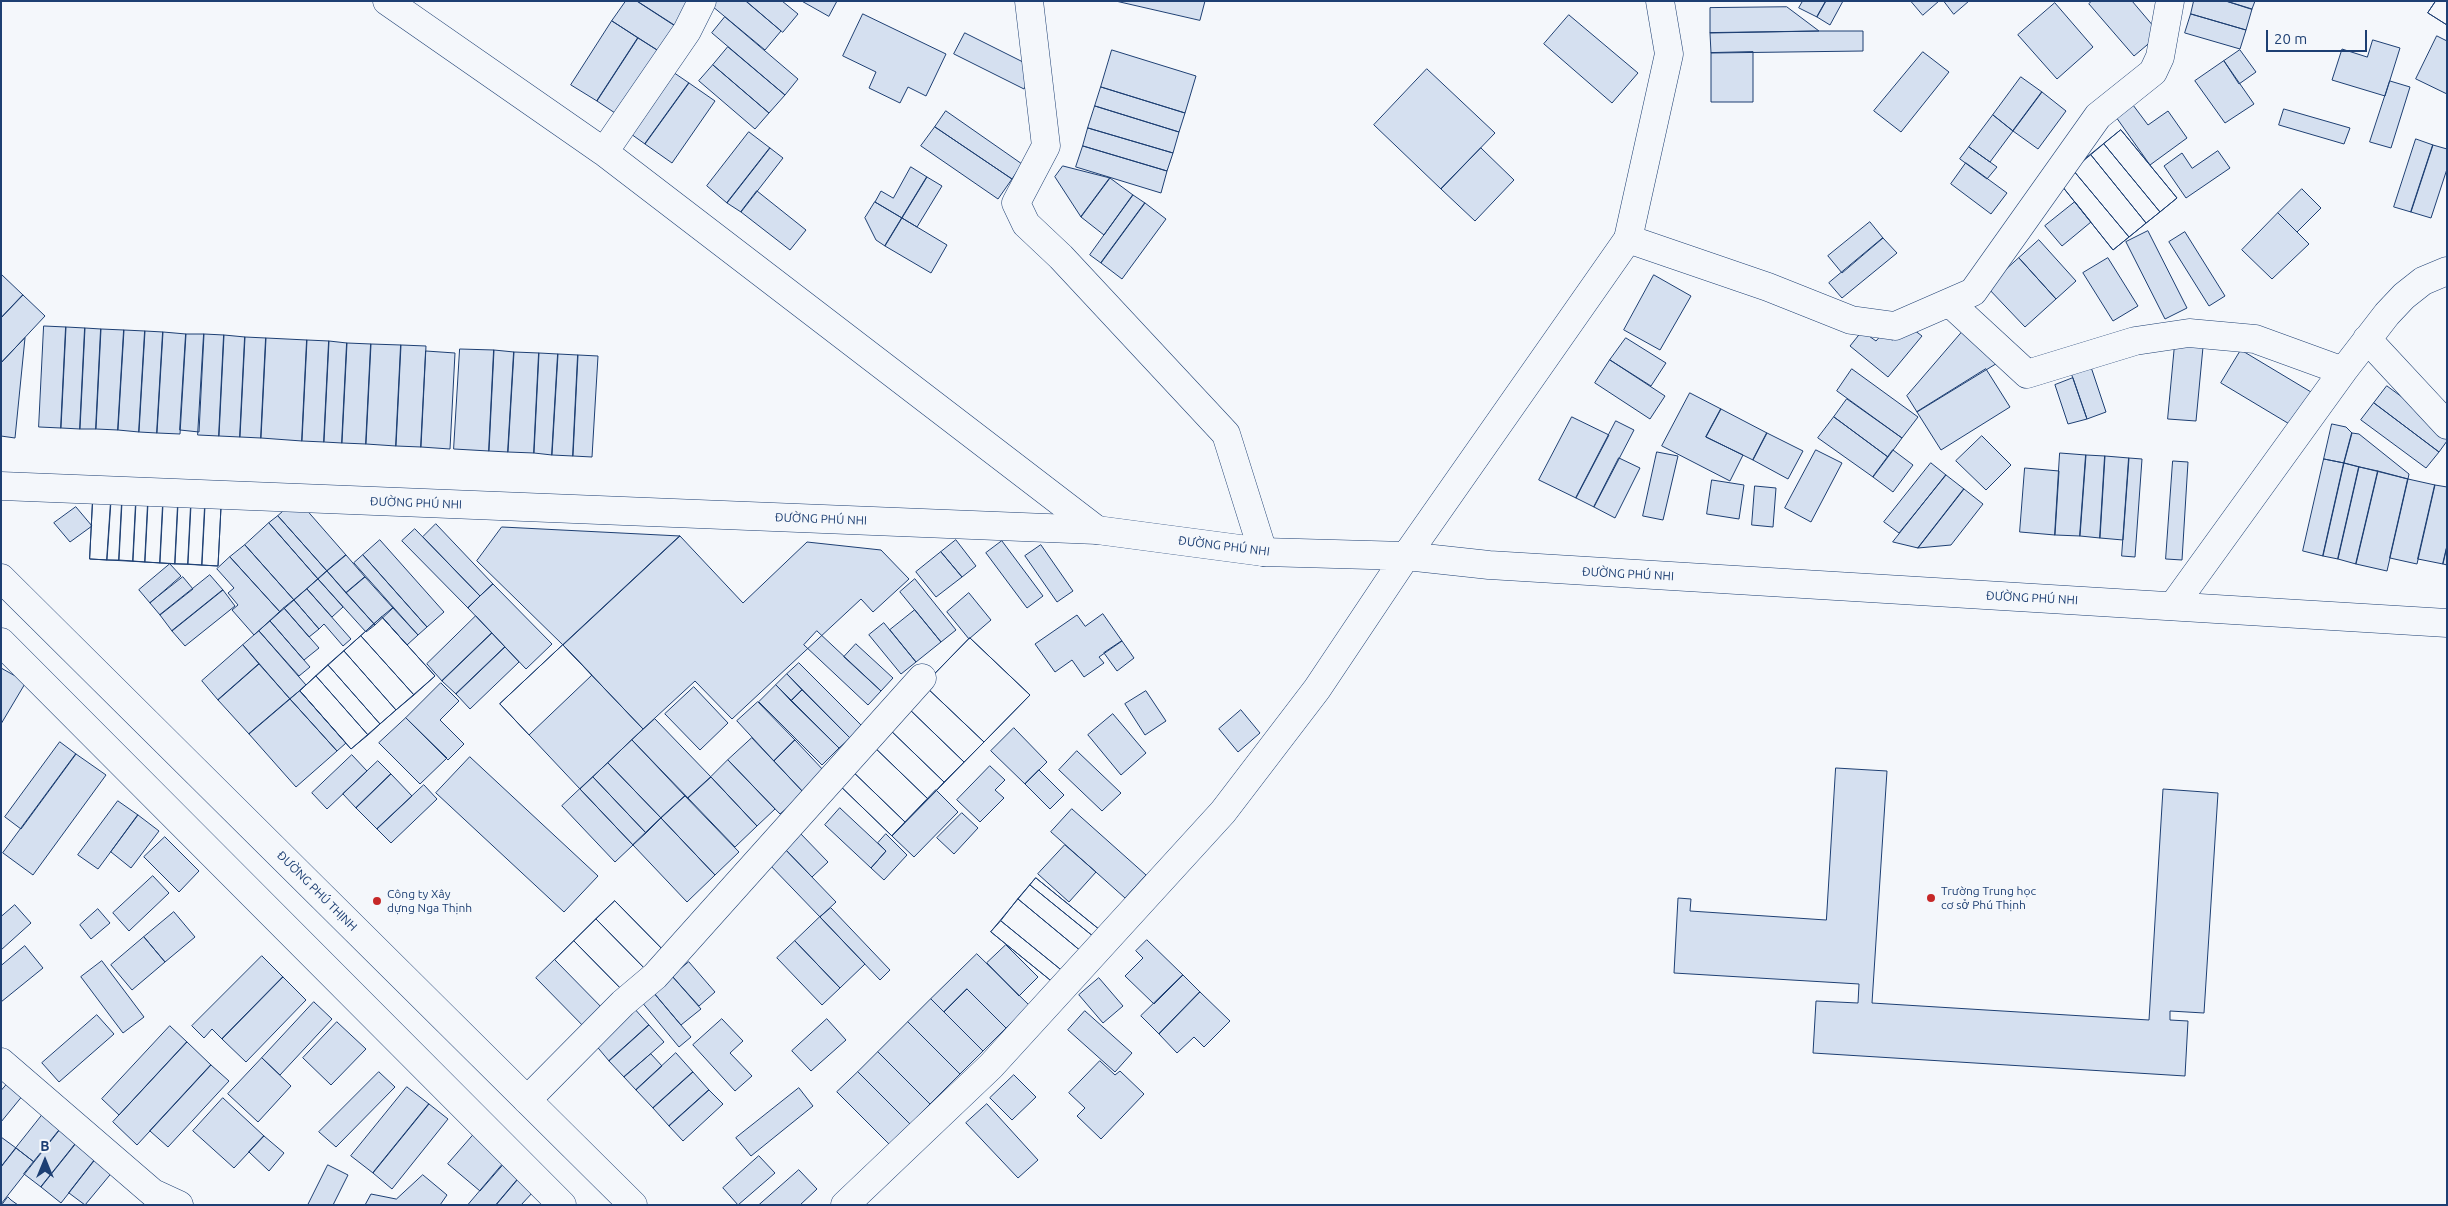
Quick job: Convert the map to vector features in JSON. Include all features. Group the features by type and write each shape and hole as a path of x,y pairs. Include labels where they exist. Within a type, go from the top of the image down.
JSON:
{"main road":[{"path":"387,1 604,152 1097,530"},
{"path":"604,152 688,31 702,1"},
{"path":"1029,1 1046,146 1016,203 1026,224 1061,257 1226,434 1263,552"},
{"path":"845,1205 991,1066 1223,812 1318,689 1406,556 1628,239 1669,54 1660,1"},
{"path":"1628,239 1768,287 1851,320 1895,326 1950,303 1973,292 2098,116 2153,72 2160,57 2170,1"},
{"path":"2173,606 2343,370 2368,339 2404,296 2423,281 2447,271"},
{"path":"1950,303 2027,374 2135,342 2190,333 2255,339 2343,370"},
{"path":"2368,339 2447,425"},
{"name":"ĐƯỜNG PHÚ NHI","path":"1,486 1097,530 1263,552 1406,556 1489,565 2447,623"},
{"name":"ĐƯỜNG PHÚ THỊNH","path":"1,578 633,1205"},
{"path":"1,642 562,1205"},
{"path":"527,1100 623,1003 655,976 922,678"},
{"path":"1,1062 149,1199 180,1205"}],"building":[{"path":"626,1 637,1 682,30 665,55 612,21"},
{"path":"637,1 698,1 682,30"},
{"path":"715,1 746,1 781,31 765,50 712,6"},
{"path":"746,1 782,1 798,14 783,32"},
{"path":"802,1 837,1 829,16"},
{"path":"1116,1 1205,1 1200,20"},
{"path":"1803,1 1826,1 1817,17 1799,8"},
{"path":"1826,1 1843,1 1830,25 1817,17"},
{"path":"1911,1 1939,1 1923,15"},
{"path":"1944,1 1969,1 1954,14"},
{"path":"2092,1 2132,1 2160,34 2134,56 2089,4"},
{"path":"2194,1 2226,1 2252,9 2246,30 2191,14"},
{"path":"2226,1 2255,1 2252,9"},
{"path":"2436,1 2447,1 2447,25 2428,13"},
{"path":"2436,1 2447,1 2447,25 2428,13"},
{"path":"2055,3 2093,47 2057,79 2018,35"},
{"path":"1787,7 1819,31 1710,33 1710,8"},
{"path":"863,14 946,54 926,96 908,87 900,103 869,88 876,72 843,56"},
{"path":"2191,14 2246,30 2240,49 2185,33"},
{"path":"1569,15 1638,73 1612,103 1544,44"},
{"path":"725,17 798,79 785,95 712,33"},
{"path":"612,21 638,38 597,101 571,85"},
{"path":"1863,31 1863,51 1711,53 1710,33"},
{"path":"965,33 1035,68 1024,89 954,54"},
{"path":"2437,36 2447,41 2447,94 2416,79"},
{"path":"638,38 665,55 624,119 597,101"},
{"path":"2373,40 2400,48 2385,96 2332,80 2342,49 2367,57"},
{"path":"728,47 785,95 769,113 713,65"},
{"path":"1112,50 1196,76 1185,113 1101,87"},
{"path":"2240,50 2256,72 2239,84 2224,61"},
{"path":"1753,52 1753,102 1711,102 1711,53"},
{"path":"1923,52 1949,72 1901,132 1874,111"},
{"path":"2224,61 2254,104 2225,123 2195,81"},
{"path":"713,65 769,113 755,129 699,81"},
{"path":"667,68 689,83 645,144 624,129"},
{"path":"1427,69 1495,133 1441,189 1374,125"},
{"path":"2021,77 2042,92 2013,131 1993,115"},
{"path":"2390,81 2410,87 2391,148 2370,142"},
{"path":"689,83 715,101 672,163 645,144"},
{"path":"1101,87 1185,113 1179,132 1095,106"},
{"path":"2042,92 2066,111 2038,149 2013,131"},
{"path":"2133,105 2148,125 2168,111 2187,138 2150,165 2116,117"},
{"path":"1095,106 1179,132 1173,153 1088,128"},
{"path":"2284,109 2350,128 2344,144 2279,125"},
{"path":"946,111 1022,164 1012,179 935,127"},
{"path":"1993,115 2013,131 1990,162 1969,147"},
{"path":"935,127 1012,179 998,199 921,146"},
{"path":"1088,128 1173,153 1167,171 1083,146"},
{"path":"2121,130 2177,198 2160,212 2104,144"},
{"path":"2121,130 2177,198 2113,250 2058,181"},
{"path":"749,132 770,148 727,203 707,186"},
{"path":"2416,139 2433,145 2411,212 2394,207"},
{"path":"2104,144 2160,212 2146,223 2091,155"},
{"path":"2433,145 2447,149 2447,169 2431,218 2411,212"},
{"path":"1083,146 1167,171 1161,193 1076,167"},
{"path":"1969,147 1997,167 1987,179 1960,159"},
{"path":"770,148 783,158 741,212 727,203"},
{"path":"1481,148 1514,180 1475,221 1441,189"},
{"path":"2218,151 2230,168 2186,198 2164,166 2182,153 2192,168"},
{"path":"2091,155 2146,223 2129,237 2073,170"},
{"path":"1966,163 2007,193 1991,214 1951,184"},
{"path":"1063,166 1110,178 1081,217 1055,177"},
{"path":"911,167 927,177 902,218 875,202 881,191 893,198"},
{"path":"2073,170 2129,237 2113,250 2058,181"},
{"path":"927,177 942,186 917,227 902,218"},
{"path":"1110,178 1133,195 1104,235 1081,217"},
{"path":"2302,189 2321,208 2297,232 2278,213"},
{"path":"757,191 806,230 790,250 741,212"},
{"path":"1133,195 1145,203 1101,263 1090,255"},
{"path":"875,202 902,218 885,246 876,240 865,218"},
{"path":"2075,202 2091,222 2062,246 2045,226"},
{"path":"1145,203 1166,219 1122,279 1101,263"},
{"path":"2278,213 2309,244 2272,279 2242,250"},
{"path":"902,218 947,245 931,273 885,246"},
{"path":"1870,222 1883,238 1842,273 1828,256"},
{"path":"2148,231 2187,308 2165,319 2126,242"},
{"path":"2185,232 2225,296 2209,306 2169,242"},
{"path":"1883,238 1897,253 1842,298 1829,283"},
{"path":"2039,240 2076,281 2056,299 2019,258"},
{"path":"2019,258 2056,299 2025,327 1987,287"},
{"path":"2108,258 2138,306 2113,321 2083,273"},
{"path":"1,274 23,295 1,318"},
{"path":"1654,275 1691,296 1660,350 1624,330"},
{"path":"23,295 45,316 1,363 1,318"},
{"path":"1906,324 1922,336 1888,377 1850,346 1862,331 1876,341 1883,333 1892,340"},
{"path":"44,326 66,327 61,428 39,427"},
{"path":"66,327 85,328 80,429 61,428"},
{"path":"85,328 101,329 96,429 80,429"},
{"path":"101,329 124,330 118,430 96,429"},
{"path":"124,330 145,331 139,432 118,430"},
{"path":"145,331 163,332 157,433 139,432"},
{"path":"1963,331 1999,362 1917,412 1907,396"},
{"path":"163,332 186,334 180,434 157,433"},
{"path":"186,334 204,334 199,432 180,430"},
{"path":"204,334 224,335 219,436 198,435"},
{"path":"224,335 245,337 240,437 219,436"},
{"path":"245,337 266,338 261,438 240,437"},
{"path":"25,338 15,438 1,436 1,363"},
{"path":"266,338 307,340 302,441 261,438"},
{"path":"1626,338 1666,363 1651,386 1610,360"},
{"path":"307,340 329,341 324,442 302,441"},
{"path":"329,341 347,343 342,443 324,442"},
{"path":"347,343 371,344 366,444 342,443"},
{"path":"371,344 401,345 396,446 366,444"},
{"path":"2175,344 2203,347 2196,421 2168,419"},
{"path":"401,345 426,346 421,447 396,446"},
{"path":"460,349 494,350 489,451 454,449"},
{"path":"494,350 514,352 508,452 489,451"},
{"path":"2241,350 2311,392 2291,425 2221,383"},
{"path":"426,351 455,353 450,449 421,447"},
{"path":"514,352 539,353 534,453 508,452"},
{"path":"539,353 558,354 552,455 534,453"},
{"path":"558,354 578,355 573,456 552,455"},
{"path":"578,355 598,356 592,457 573,456"},
{"path":"1610,360 1665,396 1650,419 1595,383"},
{"path":"2089,361 2106,412 2087,419 2069,367"},
{"path":"1852,369 1918,417 1902,438 1837,391"},
{"path":"1986,369 2010,407 1941,450 1917,412"},
{"path":"2073,378 2087,419 2068,424 2055,385"},
{"path":"2387,386 2447,430 2447,441 2439,452 2374,403"},
{"path":"1690,393 1721,409 1706,437 1743,455 1730,481 1662,446"},
{"path":"1847,399 1902,438 1888,457 1834,417"},
{"path":"2374,403 2439,452 2426,468 2361,420"},
{"path":"1721,409 1767,433 1753,460 1706,437"},
{"path":"1572,417 1609,435 1576,498 1539,480"},
{"path":"1834,417 1888,457 1873,477 1818,438"},
{"path":"1616,421 1634,430 1594,507 1576,498"},
{"path":"2332,424 2346,427 2352,433 2344,463 2324,459"},
{"path":"1767,433 1803,451 1788,479 1753,460"},
{"path":"2352,433 2359,434 2409,474 2408,479 2344,463"},
{"path":"1982,436 2011,465 1986,490 1956,461"},
{"path":"1816,450 1842,463 1811,522 1785,508"},
{"path":"1893,450 1913,465 1893,492 1873,477"},
{"path":"1657,452 1678,456 1663,520 1643,516"},
{"path":"2060,453 2086,455 2080,536 2055,535"},
{"path":"2086,455 2105,456 2100,538 2080,536"},
{"path":"2105,456 2129,458 2123,540 2100,538"},
{"path":"1619,458 1640,468 1615,518 1594,507"},
{"path":"2129,458 2142,459 2135,557 2122,556"},
{"path":"2324,459 2344,463 2323,556 2303,551"},
{"path":"2173,461 2188,462 2182,560 2166,559"},
{"path":"1931,463 1946,475 1899,533 1884,522"},
{"path":"2344,463 2359,467 2338,559 2323,556"},
{"path":"2359,467 2378,471 2356,564 2338,559"},
{"path":"2025,468 2059,471 2055,535 2020,532"},
{"path":"2378,471 2408,479 2387,571 2356,564"},
{"path":"1946,475 1964,489 1918,548 1893,542"},
{"path":"2408,479 2435,485 2417,564 2390,558"},
{"path":"1712,480 1744,485 1739,519 1707,514"},
{"path":"2435,485 2447,487 2447,546 2443,564 2418,559"},
{"path":"1755,486 1776,488 1773,527 1752,525"},
{"path":"1964,489 1983,504 1951,545 1918,548"},
{"path":"297,499 346,555 327,571 278,516"},
{"path":"93,500 111,501 107,560 90,559"},
{"path":"93,500 221,507 218,566 90,559"},
{"path":"111,501 122,502 119,560 107,560"},
{"path":"122,502 136,502 133,561 119,560"},
{"path":"136,502 148,503 145,562 133,561"},
{"path":"148,503 163,504 160,563 145,562"},
{"path":"163,504 178,504 175,564 160,563"},
{"path":"178,504 191,505 188,564 175,564"},
{"path":"191,505 205,506 202,565 188,564"},
{"path":"205,506 221,507 218,566 202,565"},
{"path":"76,507 92,526 70,542 54,523"},
{"path":"278,516 327,571 318,579 269,523"},
{"path":"269,523 318,579 294,600 245,545"},
{"path":"436,524 493,584 480,596 423,537"},
{"path":"502,527 680,536 563,645 477,561"},
{"path":"415,529 480,596 468,608 402,541"},
{"path":"680,536 743,603 807,542 881,550 909,579 873,612 861,599 732,719 695,681 643,729 563,645"},
{"path":"380,540 444,612 427,627 363,555"},
{"path":"956,540 976,566 962,577 941,552"},
{"path":"1002,541 1043,596 1027,608 986,553"},
{"path":"245,545 294,600 280,612 230,557"},
{"path":"1041,545 1073,591 1057,602 1025,556"},
{"path":"2447,546 2447,565 2443,564"},
{"path":"941,552 962,577 936,597 916,572"},
{"path":"346,555 365,577 346,593 327,571"},
{"path":"363,555 427,627 418,635 354,563"},
{"path":"230,557 280,612 254,635 232,610 238,605 228,593 234,588 217,569"},
{"path":"170,564 181,576 150,603 139,590"},
{"path":"327,571 375,625 366,632 318,579"},
{"path":"210,575 223,590 172,631 160,615"},
{"path":"183,577 193,589 160,615 150,603"},
{"path":"365,577 393,608 375,625 346,593"},
{"path":"318,579 343,607 332,617 307,589"},
{"path":"915,579 956,630 941,642 900,592"},
{"path":"493,584 552,644 526,669 468,608"},
{"path":"307,589 351,639 343,646 324,624 319,629 294,600"},
{"path":"223,590 235,606 185,646 172,631"},
{"path":"969,593 991,620 969,639 947,612"},
{"path":"294,600 319,629 309,637 284,608"},
{"path":"284,608 319,648 304,660 270,621"},
{"path":"393,608 418,635 407,645 382,617"},
{"path":"915,610 941,642 916,662 890,630"},
{"path":"1103,614 1122,641 1099,657 1104,663 1084,677 1072,660 1055,672 1035,644 1077,615 1085,626"},
{"path":"476,616 492,633 442,681 427,664"},
{"path":"382,617 435,676 414,695 361,636"},
{"path":"382,617 435,676 351,749 300,691"},
{"path":"270,621 310,667 299,676 259,631"},
{"path":"884,623 916,662 901,674 869,635"},
{"path":"259,631 306,685 290,699 243,645"},
{"path":"817,631 881,691 868,705 804,645"},
{"path":"492,633 505,647 456,694 442,681"},
{"path":"361,636 414,695 396,710 344,651"},
{"path":"970,638 1030,695 984,742 924,685"},
{"path":"970,638 1030,695 892,836 833,779"},
{"path":"1122,641 1134,658 1117,671 1104,653"},
{"path":"856,644 893,678 881,691 844,657"},
{"path":"243,645 259,664 218,700 202,681"},
{"path":"563,645 592,675 529,735 500,704"},
{"path":"563,645 643,729 580,789 500,704"},
{"path":"505,647 519,662 470,709 456,694"},
{"path":"344,651 396,710 380,724 328,665"},
{"path":"799,663 862,726 850,738 787,674"},
{"path":"259,664 290,699 249,734 218,700"},
{"path":"328,665 380,724 368,735 316,676"},
{"path":"1,668 26,682 1,724"},
{"path":"787,674 802,690 791,701 776,685"},
{"path":"316,676 368,735 351,749 300,691"},
{"path":"441,683 459,701 440,720 464,744 448,760 406,718"},
{"path":"776,685 839,748 822,765 759,702"},
{"path":"924,685 984,742 964,762 905,705"},
{"path":"694,687 728,723 700,750 665,714"},
{"path":"802,690 850,738 839,748 791,701"},
{"path":"300,691 346,743 337,751 290,699"},
{"path":"1146,691 1166,721 1145,735 1125,704"},
{"path":"290,699 337,751 296,787 249,734"},
{"path":"758,702 795,740 774,761 737,721"},
{"path":"905,705 964,762 944,782 885,725"},
{"path":"1241,710 1260,733 1238,752 1219,729"},
{"path":"1113,714 1146,753 1121,775 1088,735"},
{"path":"406,718 447,758 420,784 379,743"},
{"path":"655,719 711,777 688,798 632,740"},
{"path":"885,725 944,782 928,799 869,742"},
{"path":"1014,728 1047,762 1025,784 991,751"},
{"path":"752,738 804,793 780,814 728,760"},
{"path":"632,740 685,796 661,818 608,763"},
{"path":"795,740 825,772 804,793 774,761"},
{"path":"60,742 76,754 21,829 5,817"},
{"path":"869,742 928,799 905,822 846,765"},
{"path":"1077,751 1121,793 1102,811 1059,770"},
{"path":"76,754 106,775 33,875 3,853"},
{"path":"352,755 367,771 327,809 312,793"},
{"path":"470,757 598,876 564,912 436,793"},
{"path":"728,760 775,809 757,826 711,777"},
{"path":"378,761 391,774 356,808 343,794"},
{"path":"608,763 661,818 646,833 593,777"},
{"path":"846,765 905,822 892,836 833,779"},
{"path":"990,766 1005,780 995,790 1004,798 980,822 957,800"},
{"path":"1836,768 1887,771 1872,1003 2149,1020 2163,789 2218,793 2204,1013 2170,1011 2170,1020 2188,1021 2185,1076 1813,1053 1816,1001 1858,1003 1859,984 1674,973 1678,898 1691,899 1690,911 1826,920"},
{"path":"1039,770 1064,795 1050,809 1025,784"},
{"path":"391,774 412,796 377,829 356,808"},
{"path":"593,777 646,833 633,845 580,789"},
{"path":"711,777 757,826 735,847 688,798"},
{"path":"424,785 437,799 391,843 377,829"},
{"path":"580,789 633,845 615,862 562,806"},
{"path":"936,790 958,812 914,857 892,836"},
{"path":"685,796 739,852 715,875 661,818"},
{"path":"118,801 138,815 98,869 78,855"},
{"path":"840,808 886,851 871,868 825,825"},
{"path":"1072,809 1146,875 1125,898 1051,832"},
{"path":"962,813 978,828 954,854 937,838"},
{"path":"138,815 159,831 131,868 111,852"},
{"path":"661,818 715,875 687,902 633,845"},
{"path":"799,832 828,862 812,877 783,847"},
{"path":"886,834 907,855 884,880 871,868 886,851 878,843"},
{"path":"165,837 199,871 179,892 144,857"},
{"path":"1065,845 1096,872 1069,902 1038,874"},
{"path":"783,847 836,902 820,917 767,862"},
{"path":"153,876 169,893 129,931 113,913"},
{"path":"1036,878 1100,930 1094,937 1030,885"},
{"path":"1036,878 1100,930 1055,984 991,932"},
{"path":"1030,885 1094,937 1082,952 1018,899"},
{"path":"1018,899 1082,952 1065,973 1001,921"},
{"path":"615,901 670,957 651,975 596,919"},
{"path":"615,901 670,957 591,1034 536,978"},
{"path":"15,905 31,923 1,950 1,917"},
{"path":"831,908 890,970 880,980 820,917"},
{"path":"98,909 110,923 91,939 80,925"},
{"path":"174,912 195,937 165,962 144,937"},
{"path":"820,917 865,964 840,988 795,941"},
{"path":"596,919 651,975 629,997 574,941"},
{"path":"1001,921 1065,973 1055,984 991,932"},
{"path":"144,937 165,962 132,990 111,965"},
{"path":"1147,940 1183,975 1154,1004 1125,976 1143,958 1136,951"},
{"path":"574,941 629,997 610,1016 555,960"},
{"path":"795,941 840,988 822,1005 777,958"},
{"path":"1006,945 1038,977 1019,996 987,963"},
{"path":"25,946 43,968 1,1002 1,966"},
{"path":"977,954 1029,1005 1006,1028 967,989 944,1012 931,999"},
{"path":"262,956 283,977 222,1039 212,1029 204,1038 192,1026"},
{"path":"102,961 144,1017 123,1033 81,977"},
{"path":"689,962 715,992 699,1006 672,976"},
{"path":"1183,975 1200,992 1159,1034 1141,1016"},
{"path":"672,976 701,1009 681,1025 653,992"},
{"path":"283,977 306,1000 246,1062 222,1039"},
{"path":"1099,978 1123,1006 1103,1023 1079,995"},
{"path":"967,989 1006,1028 983,1051 944,1012"},
{"path":"653,992 691,1037 679,1047 641,1001"},
{"path":"1200,992 1230,1021 1204,1047 1194,1037 1177,1053 1159,1034"},
{"path":"931,999 983,1051 960,1074 908,1022"},
{"path":"314,1002 332,1019 280,1075 262,1058"},
{"path":"633,1007 649,1025 609,1061 594,1043"},
{"path":"1085,1011 1132,1053 1115,1072 1068,1030"},
{"path":"97,1015 114,1034 59,1082 42,1063"},
{"path":"722,1019 743,1041 730,1053 752,1076 735,1091 693,1045"},
{"path":"827,1019 846,1040 811,1071 792,1051"},
{"path":"337,1022 366,1049 331,1085 303,1058"},
{"path":"908,1022 960,1074 930,1104 878,1052"},
{"path":"649,1025 664,1042 624,1077 609,1061"},
{"path":"170,1026 187,1042 119,1115 102,1099"},
{"path":"187,1042 211,1065 137,1145 113,1122"},
{"path":"878,1052 930,1104 910,1124 858,1072"},
{"path":"676,1053 693,1072 653,1108 636,1090"},
{"path":"651,1054 662,1066 636,1090 624,1077"},
{"path":"262,1058 291,1086 258,1122 228,1094"},
{"path":"1100,1061 1115,1075 1120,1071 1144,1094 1101,1139 1077,1116 1085,1108 1069,1093"},
{"path":"211,1065 229,1081 168,1147 150,1131"},
{"path":"379,1072 395,1087 336,1147 319,1132"},
{"path":"693,1072 709,1090 669,1126 653,1108"},
{"path":"858,1072 910,1124 889,1144 837,1092"},
{"path":"1014,1075 1036,1097 1012,1120 990,1098"},
{"path":"13,1077 28,1089 1,1122 1,1091"},
{"path":"407,1087 429,1104 373,1173 351,1156"},
{"path":"799,1088 813,1106 751,1156 736,1138"},
{"path":"709,1090 723,1104 683,1141 669,1126"},
{"path":"223,1098 264,1136 234,1168 193,1131"},
{"path":"429,1104 448,1119 392,1189 373,1173"},
{"path":"987,1104 1038,1160 1018,1178 966,1123"},
{"path":"43,1114 61,1128 34,1162 16,1148"},
{"path":"61,1128 77,1142 41,1187 24,1174"},
{"path":"475,1133 507,1160 480,1191 448,1164"},
{"path":"264,1136 284,1153 269,1171 249,1152"},
{"path":"1,1137 16,1148 1,1167"},
{"path":"77,1142 97,1157 61,1203 41,1187"},
{"path":"16,1148 34,1162 1,1204 1,1167"},
{"path":"759,1156 775,1173 738,1205 723,1188"},
{"path":"97,1157 114,1170 85,1205 69,1193"},
{"path":"328,1165 348,1175 333,1205 308,1205"},
{"path":"502,1165 518,1179 496,1205 468,1205"},
{"path":"799,1170 817,1189 800,1205 759,1205"},
{"path":"423,1175 447,1195 440,1205 365,1205 371,1194 396,1199"},
{"path":"518,1179 533,1192 521,1205 496,1205"},
{"path":"8,1197 11,1200 18,1205 2,1205"}],"place":[{"name":"Trường Trung học cơ sở Phú Thịnh","path":"1931,898"},
{"name":"Công ty Xây dựng Nga Thịnh","path":"377,901"}]}
